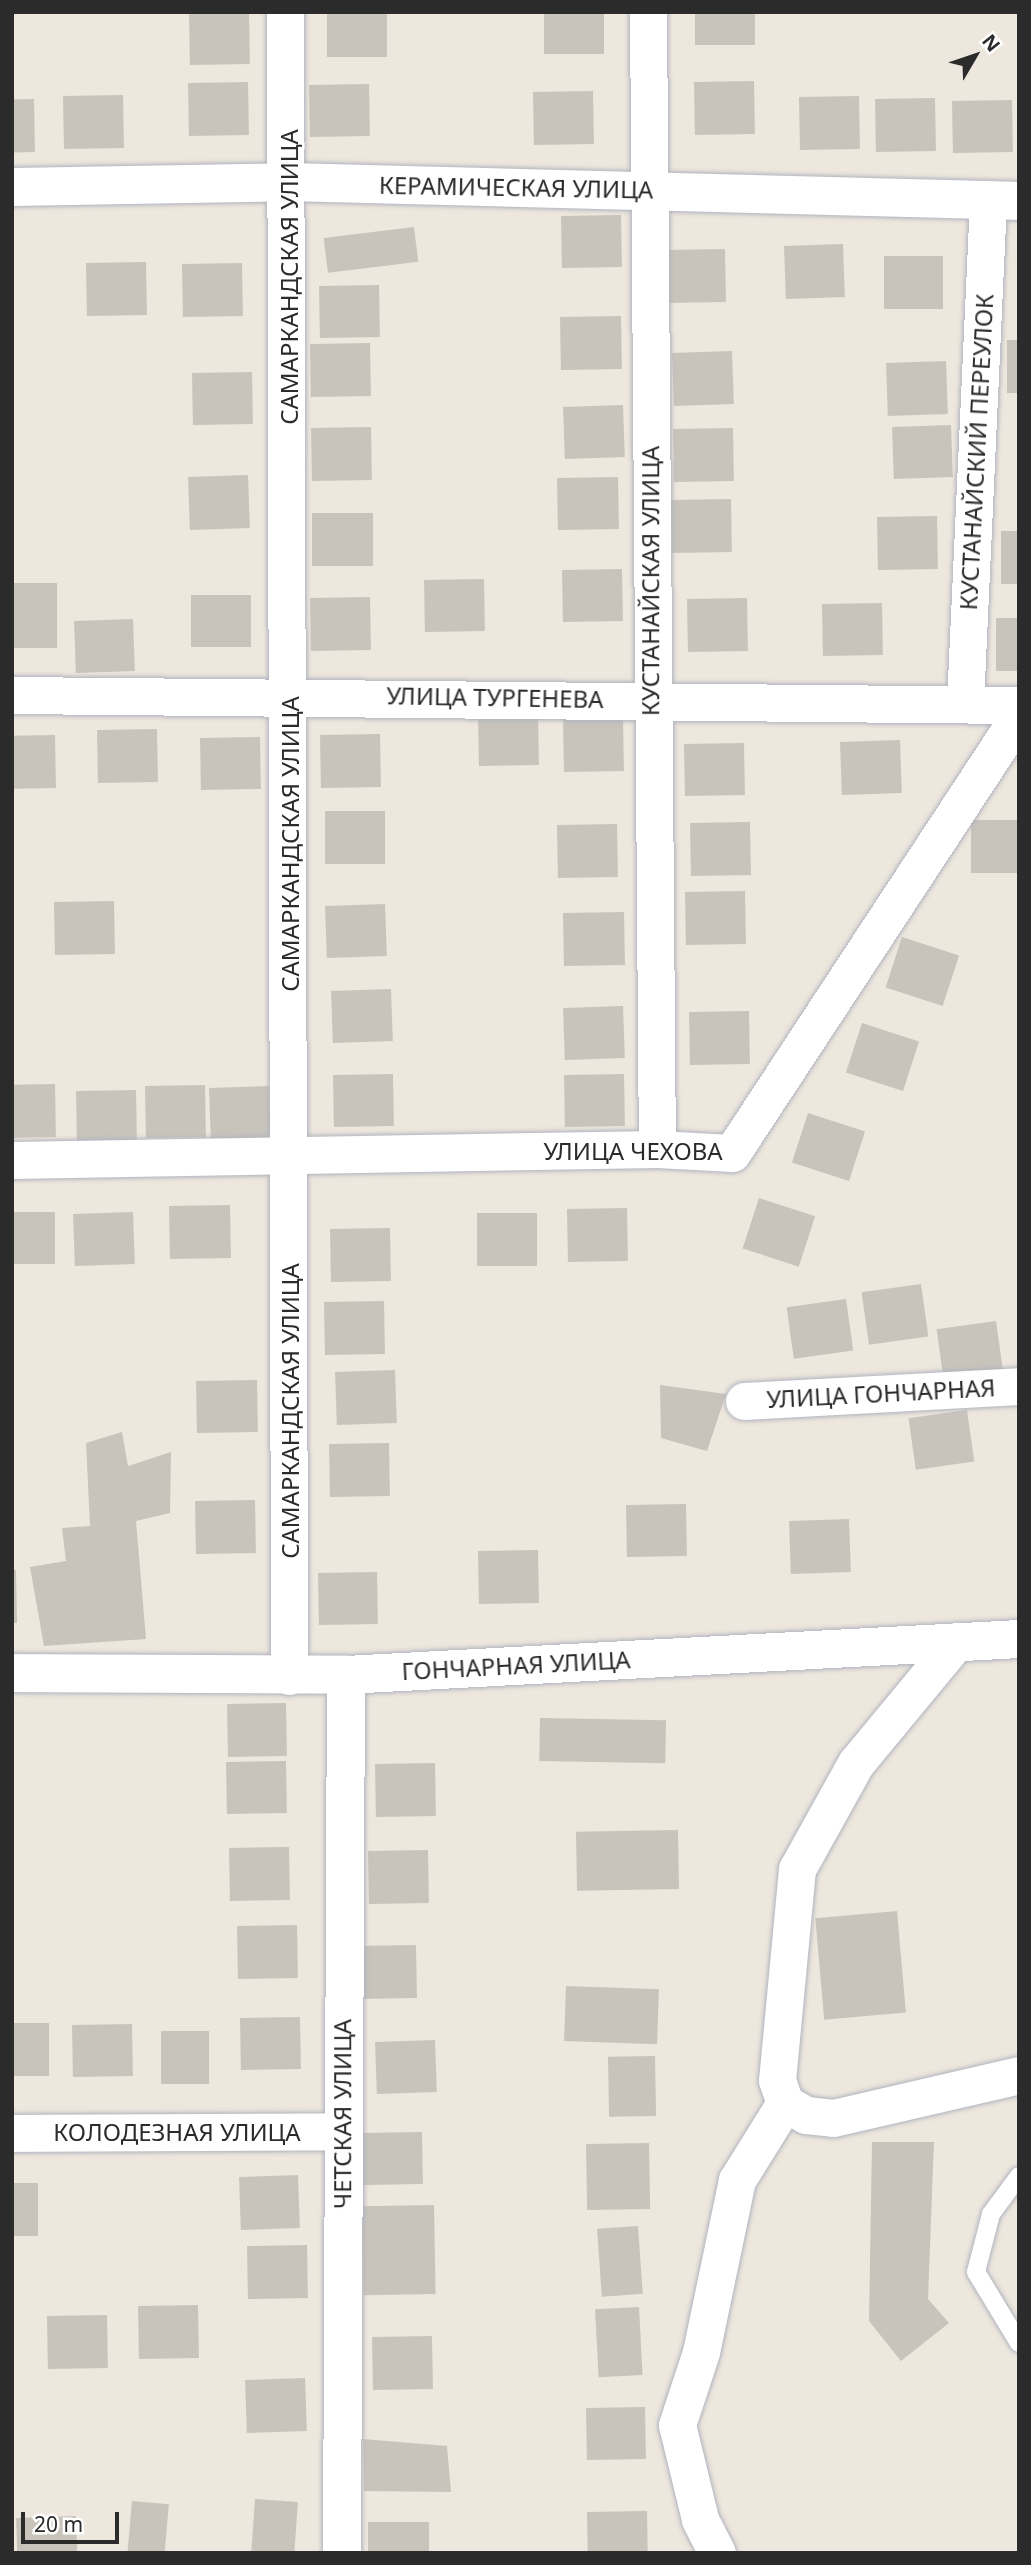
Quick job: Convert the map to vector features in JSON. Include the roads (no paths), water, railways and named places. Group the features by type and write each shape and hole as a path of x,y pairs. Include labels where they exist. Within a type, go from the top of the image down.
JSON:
{"street":[{"name":"САМАРКАНДСКАЯ УЛИЦА","path":"285,12 289,182 289,1676"},
{"name":"КУСТАНАЙСКАЯ УЛИЦА","path":"648,12 651,190 649,699 657,1149"},
{"name":"КЕРАМИЧЕСКАЯ УЛИЦА","path":"12,187 289,182 1003,201"},
{"name":"КУСТАНАЙСКИЙ ПЕРЕУЛОК","path":"965,703 1003,201"},
{"name":"УЛИЦА ТУРГЕНЕВА","path":"12,695 289,694 1019,705"},
{"name":"УЛИЦА ЧЕХОВА","path":"12,1160 657,1149 732,1153 1019,716"},
{"name":"УЛИЦА ГОНЧАРНАЯ","path":"744,1401 1019,1386"},
{"name":"ГОНЧАРНАЯ УЛИЦА","path":"12,1673 346,1675 1019,1639"},
{"path":"957,1641 856,1763 797,1868 777,2080 785,2102 806,2115 833,2118 1019,2075"},
{"name":"ЧЕТСКАЯ УЛИЦА","path":"342,2553 346,1675"},
{"path":"717,2553 700,2519 677,2425 701,2352 737,2180 785,2102"},
{"name":"КОЛОДЕЗНАЯ УЛИЦА","path":"12,2133 342,2131"}],"lane":[{"path":"1019,2176 991,2214 976,2272 1019,2343"}]}
